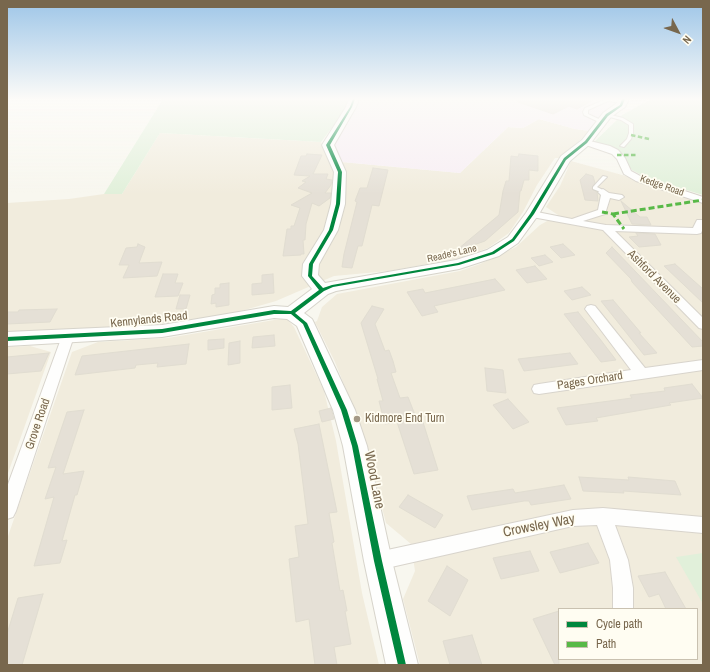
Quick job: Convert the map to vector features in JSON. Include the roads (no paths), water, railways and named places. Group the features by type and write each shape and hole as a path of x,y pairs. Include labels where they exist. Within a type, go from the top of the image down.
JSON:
{"street":[{"path":"322,290 310,276 312,264 331,230 338,204 340,172 328,145 337,130"},
{"name":"Reade's Lane","path":"292,313 322,290 342,283 459,264 493,253 513,240 532,214 565,159 586,142 595,130"},
{"name":"Kedge Road","path":"586,142 615,152 620,158 627,172 639,179 703,200"},
{"path":"573,222 602,212 604,194 619,197"},
{"name":"Ashford Avenue","path":"532,214 606,228 699,225"},
{"name":"Ashford Avenue","path":"606,228 703,325"},
{"name":"Pages Orchard","path":"591,309 641,373"},
{"name":"Kennylands Road","path":"7,339 162,331 274,312 292,313"},
{"name":"Wood Lane","path":"292,313 305,323 344,410 355,446 378,561 402,665"},
{"name":"Grove Road","path":"7,511 68,336"},
{"name":"Pages Orchard","path":"539,389 703,365"},
{"path":"602,516 619,560 623,588 623,608"},
{"name":"Crowsley Way","path":"378,561 573,518 602,516 703,525"}],"lane":[{"path":"622,146 629,139 631,130"},
{"path":"604,194 595,187 605,177"}],"place":[{"name":"Kidmore End Turn","path":"357,419"}]}
